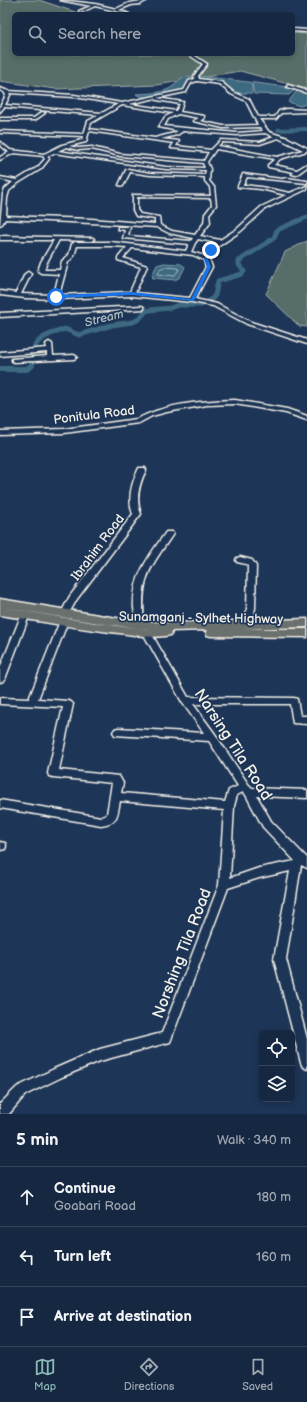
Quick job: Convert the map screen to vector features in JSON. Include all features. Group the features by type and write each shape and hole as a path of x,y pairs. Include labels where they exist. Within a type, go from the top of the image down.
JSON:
{"main road":[{"name":"Sunamganj - Sylhet Highway","path":"0,603 64,617 95,627 147,632 307,633"},
{"name":"Sunamganj - Sylhet Highway","path":"0,611 25,616 64,617 166,627 307,623"}],"street":[{"path":"62,0 96,4 122,12"},
{"path":"117,10 130,4 139,3 146,0"},
{"path":"80,12 96,4"},
{"path":"295,30 307,31"},
{"path":"193,56 205,64 196,76 197,80"},
{"path":"0,150 45,155 64,146 80,143 84,141 89,122 102,114 121,104 185,91 190,82 197,80 220,83 232,93 248,100 256,118 266,132 307,150"},
{"path":"288,86 307,92"},
{"path":"0,89 7,92 74,96 203,117 196,121"},
{"path":"0,111 8,95 7,92"},
{"path":"150,98 182,103 177,113 166,118 161,127 237,134 266,132"},
{"path":"138,100 180,106"},
{"path":"3,106 102,114"},
{"path":"256,118 276,118 280,112 288,110 296,112 307,111"},
{"path":"0,124 0,119 35,119 43,113"},
{"path":"172,116 223,127 261,126"},
{"path":"153,139 175,134 182,130"},
{"path":"0,132 86,133 153,139 177,142 173,147 214,149 277,158 307,150"},
{"path":"188,254 192,243 207,223 207,214 214,205 207,176 208,169 206,162 214,149 221,141 260,143 277,137"},
{"path":"0,143 7,150"},
{"path":"64,146 78,149 92,148 127,155 206,162"},
{"path":"0,159 14,151"},
{"path":"52,151 166,168 208,169"},
{"path":"0,223 4,217 2,204 7,190 17,181 45,162 47,158 45,155"},
{"path":"277,158 278,159 270,166 298,171"},
{"path":"287,179 307,165"},
{"path":"121,185 128,170 150,174 207,176"},
{"path":"290,194 261,188 240,186 245,175 307,182"},
{"path":"0,178 17,181"},
{"path":"206,259 211,250 239,230 263,208 307,187"},
{"path":"158,226 157,218 138,215 135,210 135,196 213,197"},
{"path":"4,217 158,226 171,232 221,242"},
{"path":"91,221 88,225 128,228 125,238 192,243"},
{"path":"0,238 111,240 111,244"},
{"path":"58,238 44,262 41,271 62,272"},
{"path":"56,297 62,278 65,261 71,256 75,244 111,244 194,254 206,259 209,267 192,300"},
{"path":"130,246 120,259 144,266 132,294"},
{"path":"18,295 28,274"},
{"path":"0,293 56,297 132,294 192,300 209,304 249,322 307,342"},
{"path":"0,314 142,308"},
{"path":"0,354 29,352 49,347 50,358"},
{"path":"14,360 74,357"},
{"name":"Ponitula Road","path":"0,433 64,431 139,421 150,415 166,410 207,403 235,402 286,411 307,418"},
{"name":"Ibrahim Road","path":"32,702 64,617 73,598 137,514 134,510 134,494 136,482 142,470"},
{"path":"140,624 139,589 143,576 150,561 169,534"},
{"path":"240,560 249,562 252,566 251,608 248,624"},
{"path":"0,679 25,616"},
{"name":"Narsing Tila Road","path":"147,632 186,700 247,790 267,824 301,863"},
{"path":"186,700 294,701 296,720 307,720"},
{"path":"0,701 68,704 53,773 115,779 118,783 112,816 108,820 101,821 0,804"},
{"path":"118,732 212,737"},
{"path":"307,794 247,790 233,793 229,806 224,885 259,873 301,863 280,959 307,1063"},
{"path":"115,797 229,806"},
{"name":"Norshing Tila Road","path":"0,1114 21,1091 58,1073 100,1055 166,1038 224,885"}],"green space":[{"path":"0,0 39,0 75,12 12,12 12,56 295,56 295,33 307,34 307,89 240,71 157,85 55,89 0,81"},
{"path":"307,241 307,327 299,326 266,294 285,252"}],"water":[{"path":"200,76 287,87 295,90 289,95 254,94 252,84 252,93 232,93 226,85 200,79"},
{"path":"192,77 193,79 183,91 179,93 151,97 139,96 136,94 161,92 172,87 181,78"},
{"path":"297,91 307,93 306,104 300,106 288,102"},
{"path":"164,263 181,264 185,267 180,277 175,280 153,278 152,275 157,265"}],"waterway":[{"path":"278,130 307,129"},
{"name":"Stream","path":"32,365 32,354 35,346 46,336 56,332 65,329 79,335 112,325 133,322 139,319 146,311 150,310 170,308 178,305 201,305 212,299 215,295 218,281 242,274 244,271 239,265 239,261 274,238 277,230 307,217"},
{"name":"Stream","path":"0,369 27,369 32,365"}],"route":[{"path":"56,297 132,294 192,300 209,267 206,259 207,254 211,250"}]}
